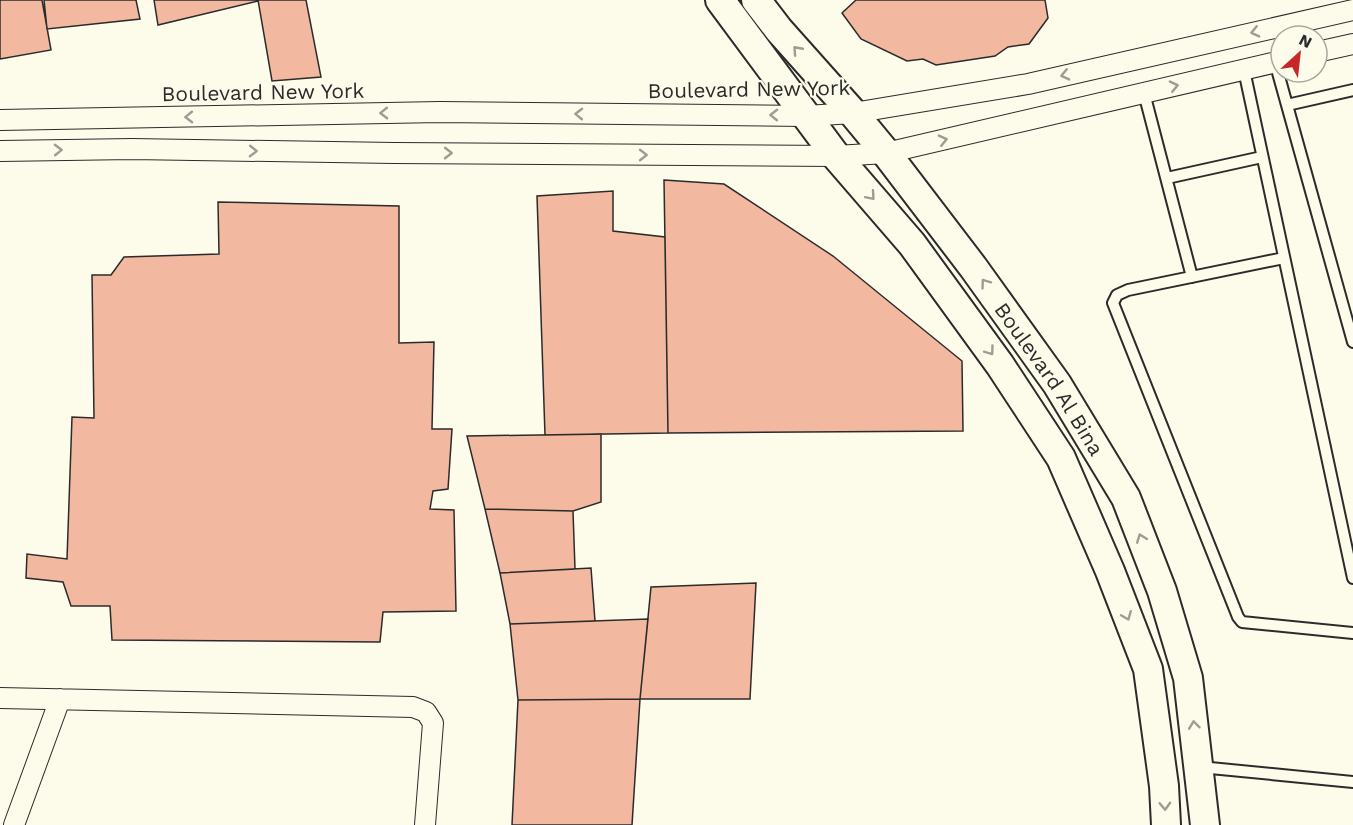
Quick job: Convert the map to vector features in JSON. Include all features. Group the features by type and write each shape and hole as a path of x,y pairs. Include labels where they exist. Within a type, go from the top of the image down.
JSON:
{"main road":[{"name":"Boulevard Al Bina","path":"720,0 836,156 912,244 1000,365 1061,458 1110,571 1148,669 1164,786 1166,825"},
{"name":"Boulevard Al Bina","path":"756,0 778,30 886,153 973,267 1057,384 1126,498 1162,591 1188,678 1200,766 1205,825"}],"street":[{"name":"Boulevard New York","path":"0,120 440,112 806,116 853,113 1028,84 1353,10"},
{"path":"1329,49 1353,44"},
{"path":"0,151 132,149 836,156 886,153 1269,64"},
{"name":"Boulevard New York","path":"132,149 135,118"},
{"path":"0,698 413,707 426,712 433,723 425,825"},
{"path":"14,825 60,699"}],"lane":[{"path":"1244,70 1353,578"},
{"path":"1283,84 1353,342"},
{"path":"1287,105 1353,90"},
{"path":"1144,93 1192,277"},
{"path":"1167,178 1262,157"},
{"path":"1284,258 1128,290 1117,295 1113,303 1238,617 1242,622 1353,633"},
{"path":"1200,766 1353,782"}],"building":[{"path":"0,0 42,0 51,50 0,59"},
{"path":"44,0 136,0 140,19 47,29"},
{"path":"154,0 258,0 258,1 158,25"},
{"path":"258,0 306,0 321,77 272,81"},
{"path":"856,0 1045,0 1048,18 1029,44 1008,47 995,56 936,65 923,59 907,61 861,39 842,13"},
{"path":"664,180 724,184 833,256 962,361 963,431 668,433"},
{"path":"613,191 613,231 665,237 668,433 545,435 537,196"},
{"path":"218,202 399,206 399,343 434,342 432,429 452,429 448,489 433,491 430,509 454,510 456,611 383,612 380,642 112,640 110,606 71,606 63,582 26,578 27,554 67,559 72,417 94,418 92,275 111,275 124,257 219,254"},
{"path":"601,434 601,502 573,511 485,509 467,436"},
{"path":"485,509 573,511 575,569 500,573"},
{"path":"591,568 595,621 510,624 500,573"},
{"path":"756,583 750,699 640,699 651,587"},
{"path":"648,619 640,699 518,700 510,624"},
{"path":"640,699 632,825 512,825 518,700"}]}
